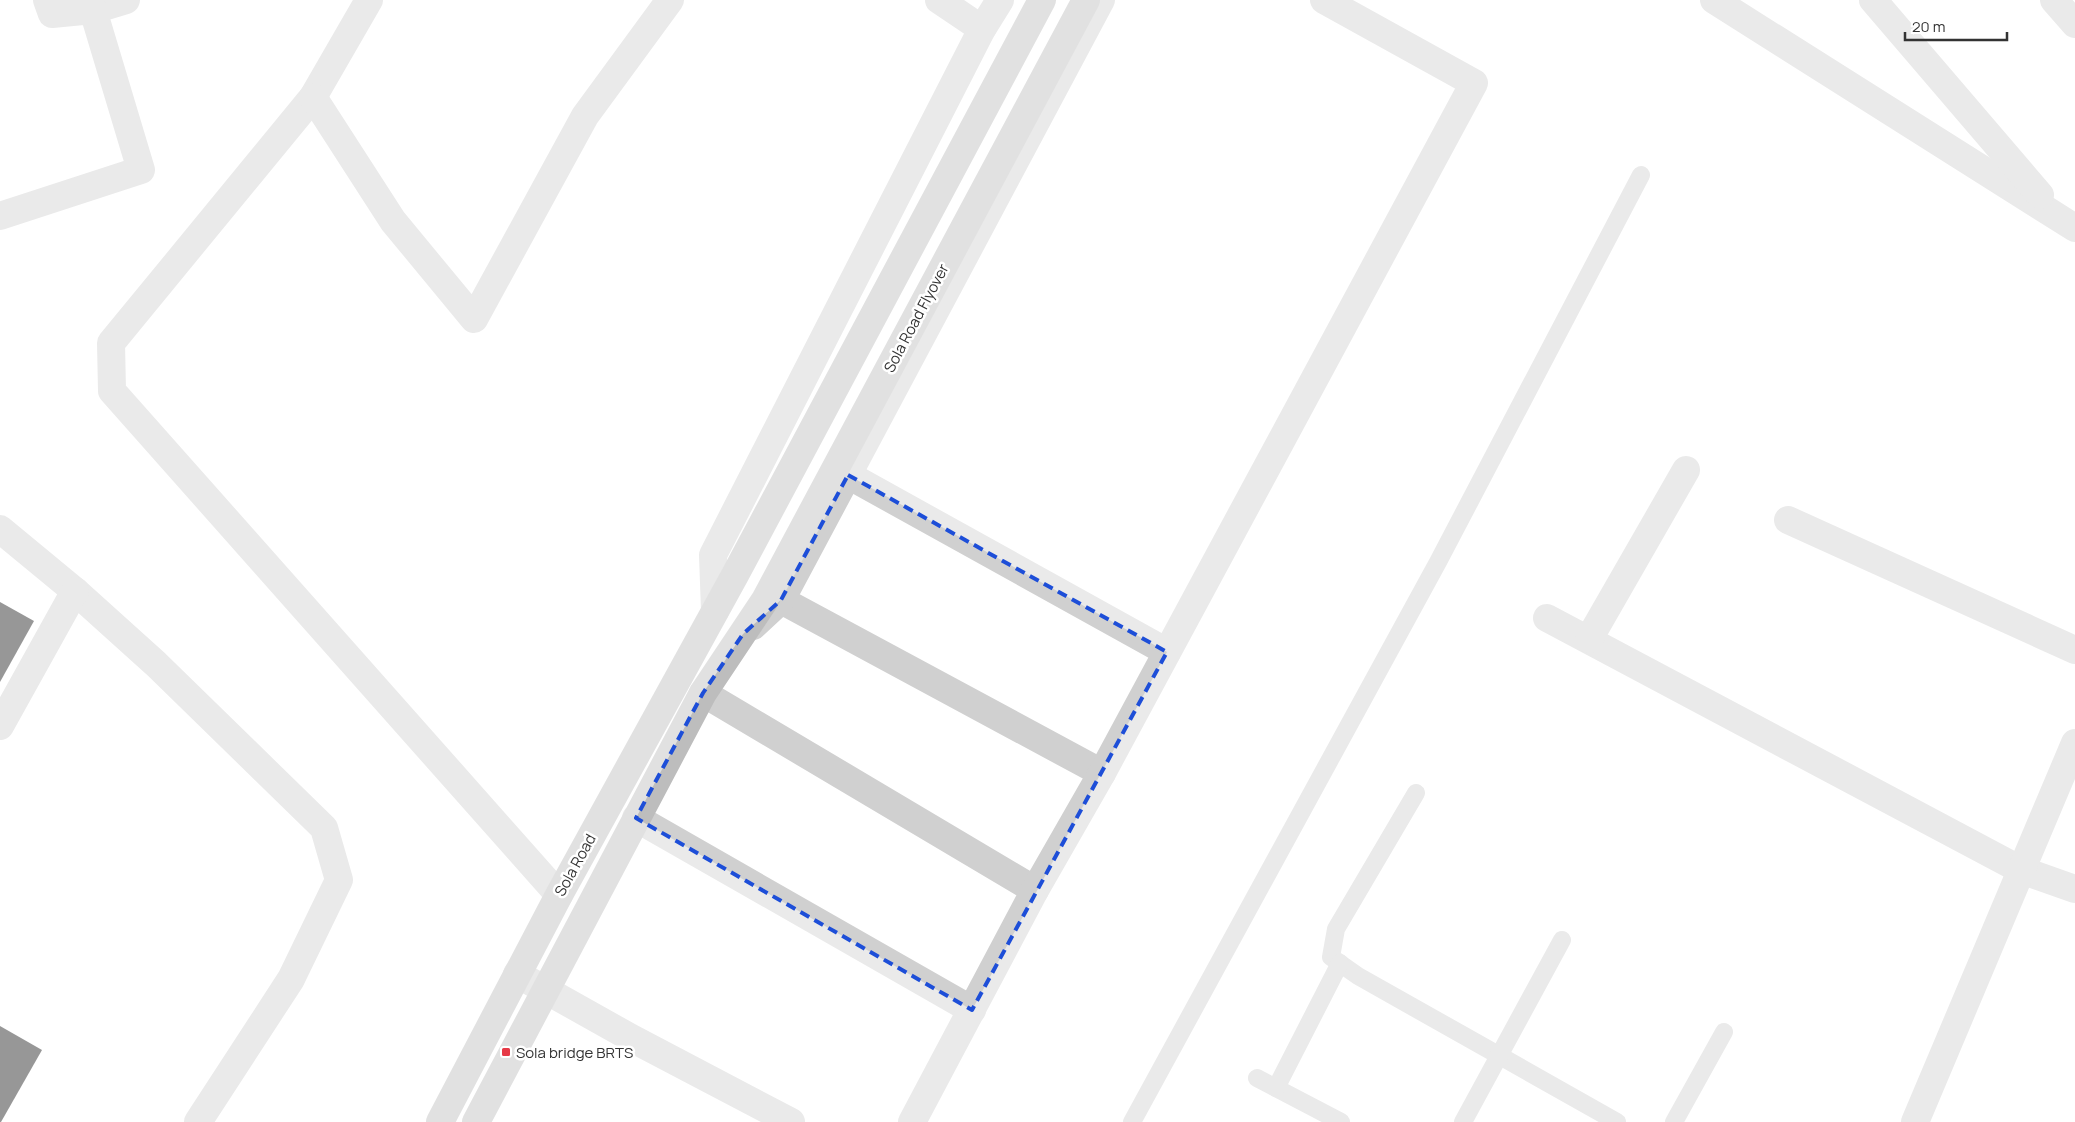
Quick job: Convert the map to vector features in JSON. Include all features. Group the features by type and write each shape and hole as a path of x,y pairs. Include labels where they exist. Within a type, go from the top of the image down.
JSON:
{"main road":[{"path":"716,611 1042,0"},
{"name":"Sola Road Flyover","path":"743,634 773,600 1086,0"},
{"name":"Sola Road","path":"440,1122 559,895 716,611"},
{"name":"Sola Road","path":"476,1122 703,693 743,634"}],"street":[{"path":"47,0 52,14 93,10 126,0"},
{"path":"369,0 313,97 111,343 112,391 559,895"},
{"path":"313,97 393,221 474,319 585,116 670,0"},
{"path":"939,0 982,29"},
{"path":"716,611 713,555 982,29 1000,0"},
{"path":"1102,0 848,475 773,600 1102,773"},
{"path":"912,1122 1035,890 1102,773 1474,83 1324,0"},
{"path":"1714,0 2066,222"},
{"path":"1873,0 2066,222"},
{"path":"2054,0 2075,24"},
{"path":"0,216 141,170 93,10"},
{"path":"1589,639 1686,470"},
{"path":"848,475 1167,652"},
{"path":"1788,520 2075,650"},
{"path":"0,529 75,590 156,664 324,828 339,880 291,979 198,1122"},
{"path":"0,726 75,590"},
{"path":"1547,618 2021,870 2075,889"},
{"path":"703,693 1035,890"},
{"path":"1915,1122 2075,743"},
{"path":"636,818 972,1010"},
{"path":"517,974 633,1039 790,1122"}],"lane":[{"path":"1132,1122 1438,562 1641,175"},
{"path":"1416,793 1336,929 1331,957 1358,976 1617,1122"},
{"path":"1463,1122 1562,940"},
{"path":"1276,1088 1340,963"},
{"path":"1674,1122 1724,1032"},
{"path":"1257,1078 1341,1122"}],"highlighted area":[{"path":"848,475 1167,652 972,1010 636,818 703,693 743,634 781,600"}],"building":[{"path":"0,602 34,621 0,682"},
{"path":"0,1026 42,1050 1,1122 0,1122"}],"place":[{"name":"Sola bridge BRTS","path":"506,1052"}]}
